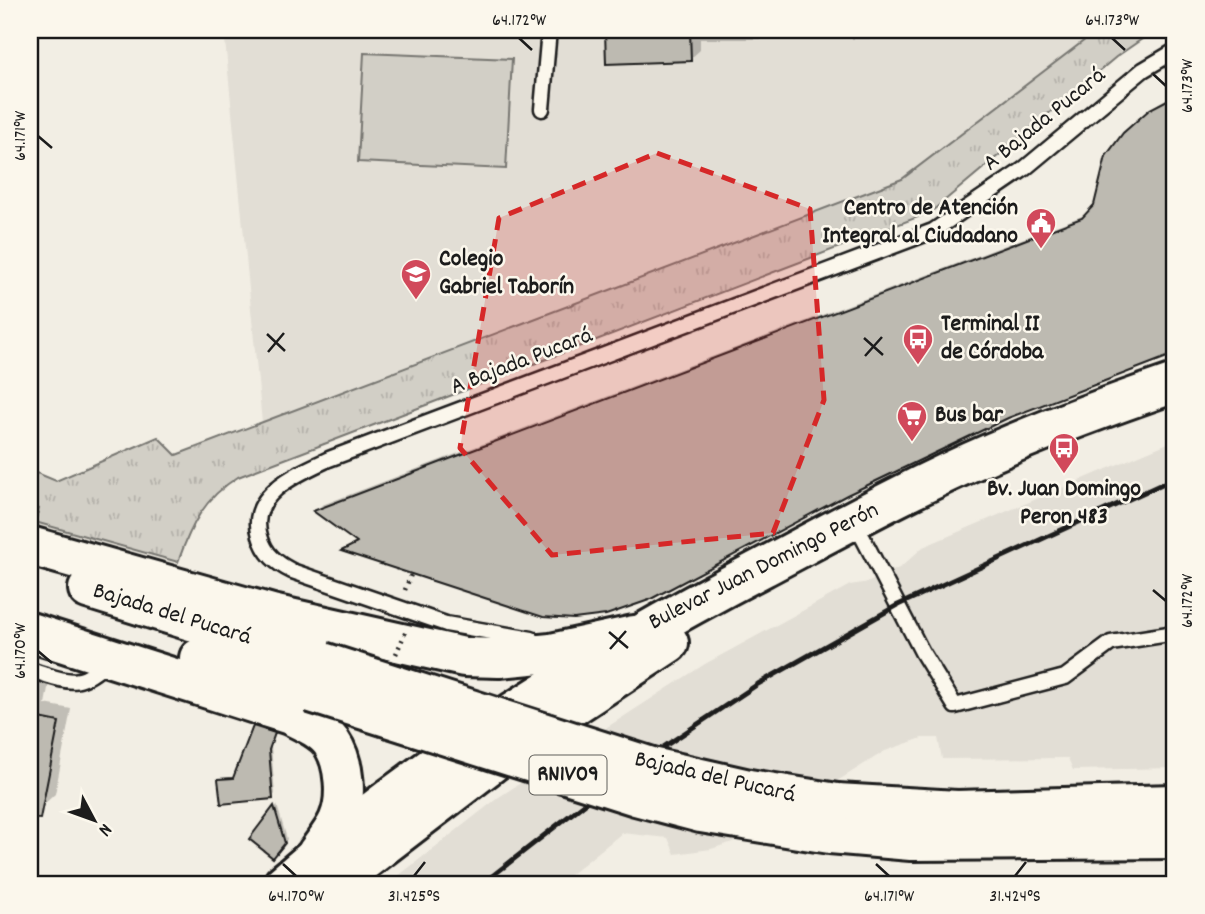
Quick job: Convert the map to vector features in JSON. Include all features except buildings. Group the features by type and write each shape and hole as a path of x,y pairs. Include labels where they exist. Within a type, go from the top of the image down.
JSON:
{"main road":[{"name":"Bulevar Juan Domingo Perón","path":"526,720 634,635 853,520 992,453 1175,383"},
{"name":"Bulevar Juan Domingo Perón","path":"283,884 325,869 447,754 526,720 863,538 1012,469 1175,408"},
{"path":"30,547 272,614 433,652 499,658 551,653 634,635"},
{"name":"Bajada del Pucará","path":"30,571 317,677"},
{"name":"Bajada del Pucará","path":"30,607 317,677 652,767 749,789 834,819 923,841 1175,839"},
{"path":"30,632 290,715 313,727 330,741 339,759 343,804 325,869"},
{"path":"499,658 517,683 526,720"},
{"name":"Bajada del Pucará","path":"834,819 957,810 1175,804"}],"lane":[{"path":"542,109 549,30"},
{"name":"A Bajada Pucará","path":"634,635 539,640 446,624 320,583 277,564 262,544 257,517 265,500 278,487 329,459 933,231 1024,169 1143,70 1175,51"},
{"path":"863,538 922,652 955,706 1065,677 1111,642 1175,633"},
{"path":"30,670 76,683 93,676 112,657"}],"path":[{"path":"404,590 412,572"},
{"path":"393,661 406,631"}],"highlighted area":[{"path":"657,153 810,209 824,400 773,533 552,555 460,448 499,218"}],"shaded area":[{"name":"Colegio Gabriel Taborín","path":"224,30 1098,30 902,179 262,423"},
{"path":"1175,440 1175,768 1073,770 1068,758 942,759 938,738 922,738 885,751 748,837 711,849 675,854 668,838 622,833 559,884 388,884 499,797 705,664 850,585 869,582 901,567 923,547"}],"green space":[{"path":"1098,30 1155,30 1116,57 931,212 238,477 216,494 200,514 178,562 35,522 39,509 30,506 30,482 37,473 56,481 158,437 176,455 902,179"},
{"path":"364,53 512,59 506,169 358,162"}],"railway":[{"path":"482,884 620,776 758,684 898,605 1175,478"}],"place":[{"name":"Centro de Atención Integral al Ciudadano","path":"1041,250"},
{"name":"Colegio Gabriel Taborín","path":"416,301"},
{"name":"Terminal II de Córdoba","path":"918,366"},
{"name":"Bus bar","path":"912,443"},
{"name":"Bv. Juan Domingo Peron 483","path":"1064,475"}]}
